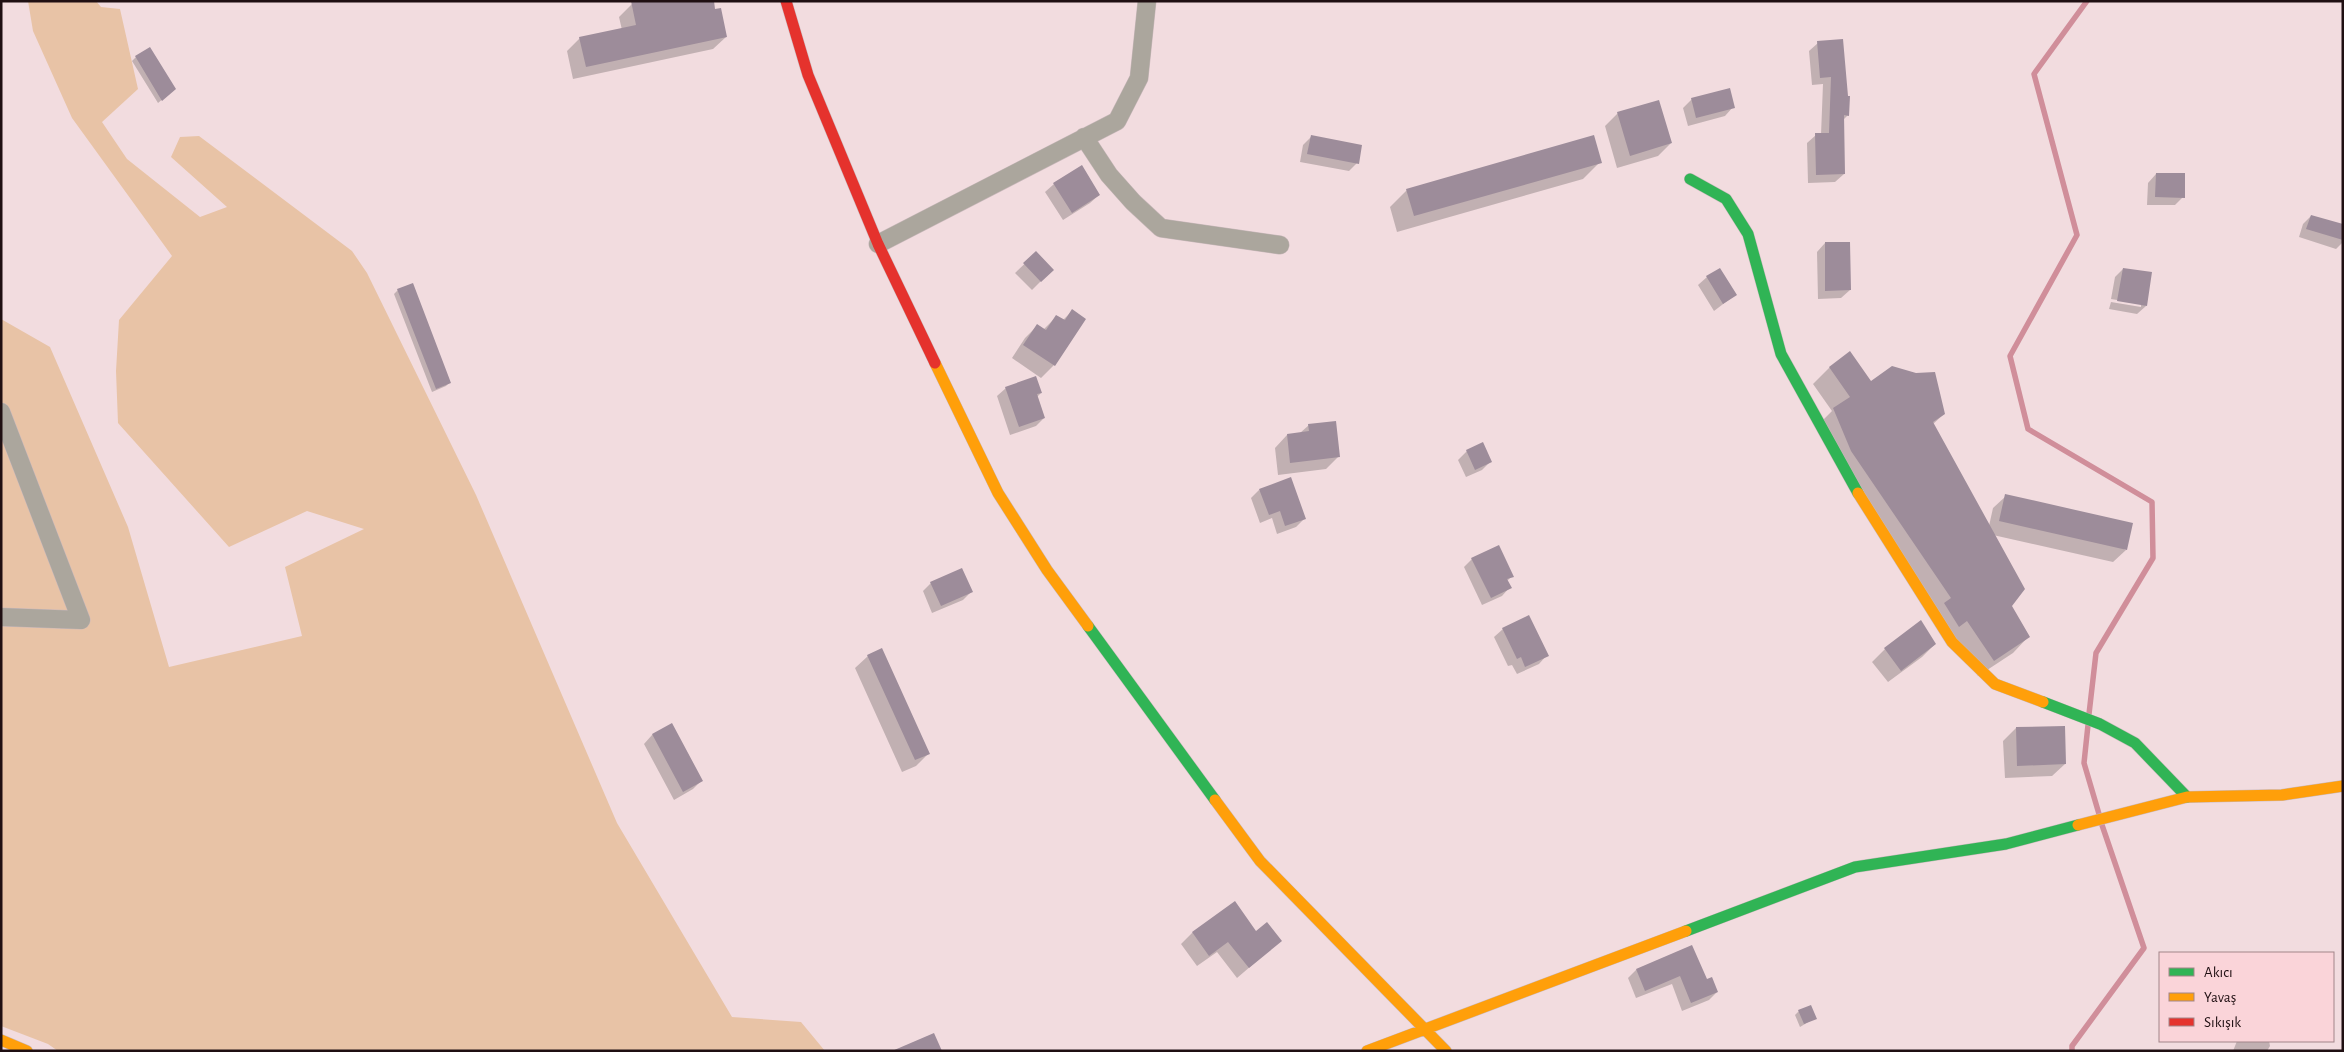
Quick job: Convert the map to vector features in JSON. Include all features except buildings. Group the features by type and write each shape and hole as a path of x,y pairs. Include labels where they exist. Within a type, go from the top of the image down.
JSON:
{"street":[{"path":"786,1 808,75 878,244 998,493 1047,570 1260,861 1446,1051"},
{"path":"878,244 1117,120 1140,78 1147,1"},
{"path":"1084,137 1132,202 1161,228 1280,245"},
{"path":"1690,179 1726,199 1748,234 1781,354 1854,486 1952,642 1995,684 2100,724 2135,743 2187,797"},
{"path":"1,412 81,620 1,618"},
{"path":"1367,1051 1855,867 2006,844 2069,830 2187,797 2282,795 2343,786"},
{"path":"1,1040 27,1051"}],"shaded area":[{"path":"28,1 96,1 101,7 120,9 138,89 102,122 127,159 200,217 227,207 171,157 180,137 199,136 352,251 367,273 476,495 617,823 732,1017 801,1022 825,1051 58,1051 48,1044 1,1026 1,319 50,347 128,527 169,667 302,636 285,567 364,529 307,511 229,547 118,423 116,371 119,320 172,256 72,118 33,31"}],"waterway":[{"path":"2087,1 2034,74 2077,235 2010,356 2028,429 2152,502 2153,558 2096,653 2089,714"},
{"path":"2088,725 2084,763 2099,814"},
{"path":"2072,1051 2072,1046 2144,948 2102,825"}],"traffic: fast":[{"path":"1690,179 1726,199 1748,234 1781,354 1858,493"},
{"path":"1088,626 1215,800"},
{"path":"2043,702 2100,724 2135,743 2187,797"},
{"path":"1686,931 1855,867 2006,844 2078,825"}],"traffic: slow":[{"path":"935,363 998,493 1047,570 1088,626"},
{"path":"1858,493 1952,642 1995,684 2043,702"},
{"path":"2078,825 2187,797 2282,795 2343,786"},
{"path":"1215,800 1260,861 1446,1051"},
{"path":"1367,1051 1686,931"},
{"path":"1,1040 27,1051"}],"traffic: jam":[{"path":"786,1 808,75 878,244 935,363"}]}
